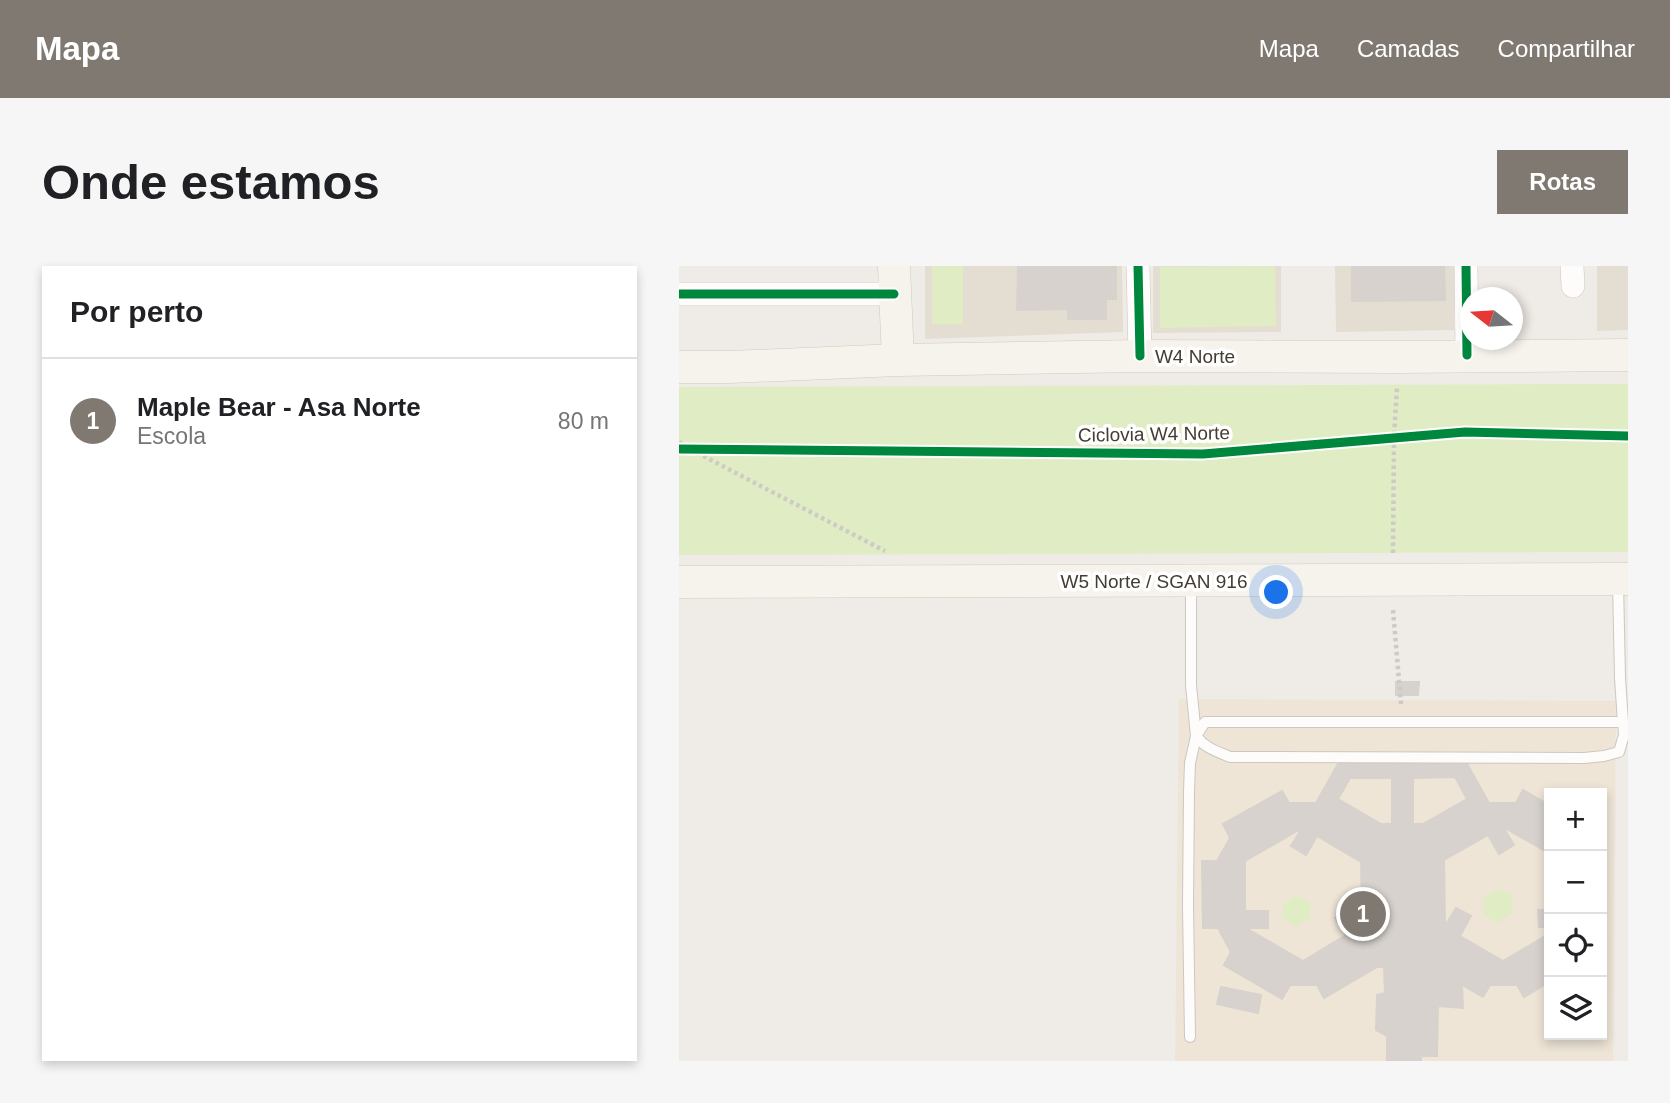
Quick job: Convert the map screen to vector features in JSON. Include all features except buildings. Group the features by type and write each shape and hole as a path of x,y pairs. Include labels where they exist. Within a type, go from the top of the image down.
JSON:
{"main road":[{"path":"894,280 898,360"},
{"name":"W4 Norte","path":"679,367 1140,355 1628,355"},
{"name":"W5 Norte / SGAN 916","path":"679,582 1623,579"}],"street":[{"path":"1138,266 1140,355"},
{"path":"1466,266 1467,355"},
{"path":"679,294 894,280"}],"lane":[{"path":"1196,736 1209,749 1230,757 1584,758 1619,752 1624,735 1620,678 1623,579"},
{"path":"1190,1037 1189,792 1190,763 1196,736 1191,685 1191,581"},
{"path":"1196,736 1205,722 1623,722"}],"path":[{"path":"1393,564 1398,357"},
{"path":"1380,439 1406,436"},
{"path":"679,442 885,551"},
{"path":"679,449 717,449"},
{"path":"1393,610 1402,722"}],"shaded area":[{"path":"925,266 1122,266 1123,332 925,339"},
{"path":"1153,266 1281,266 1281,332 1153,333"},
{"path":"1335,266 1454,266 1454,330 1336,332"},
{"path":"1597,266 1628,266 1628,330 1597,331"},
{"path":"1179,699 1616,701 1613,1061 1175,1061"}],"green space":[{"path":"932,266 963,266 963,324 932,324"},
{"path":"1275,266 1276,326 1160,328 1160,267"},
{"path":"1628,384 1628,552 679,555 679,387"},
{"path":"1497,889 1512,895 1513,913 1497,923 1483,913 1484,898"},
{"path":"1295,895 1310,902 1310,919 1296,927 1283,918 1283,904"}],"cycle path":[{"path":"1138,266 1140,356"},
{"path":"1466,266 1467,355"},
{"path":"679,294 894,294"},
{"name":"Ciclovia W4 Norte","path":"679,449 1203,454 1465,432 1628,436"}],"place":[{"name":"Maple Bear - Asa Norte","path":"1363,914"}]}
